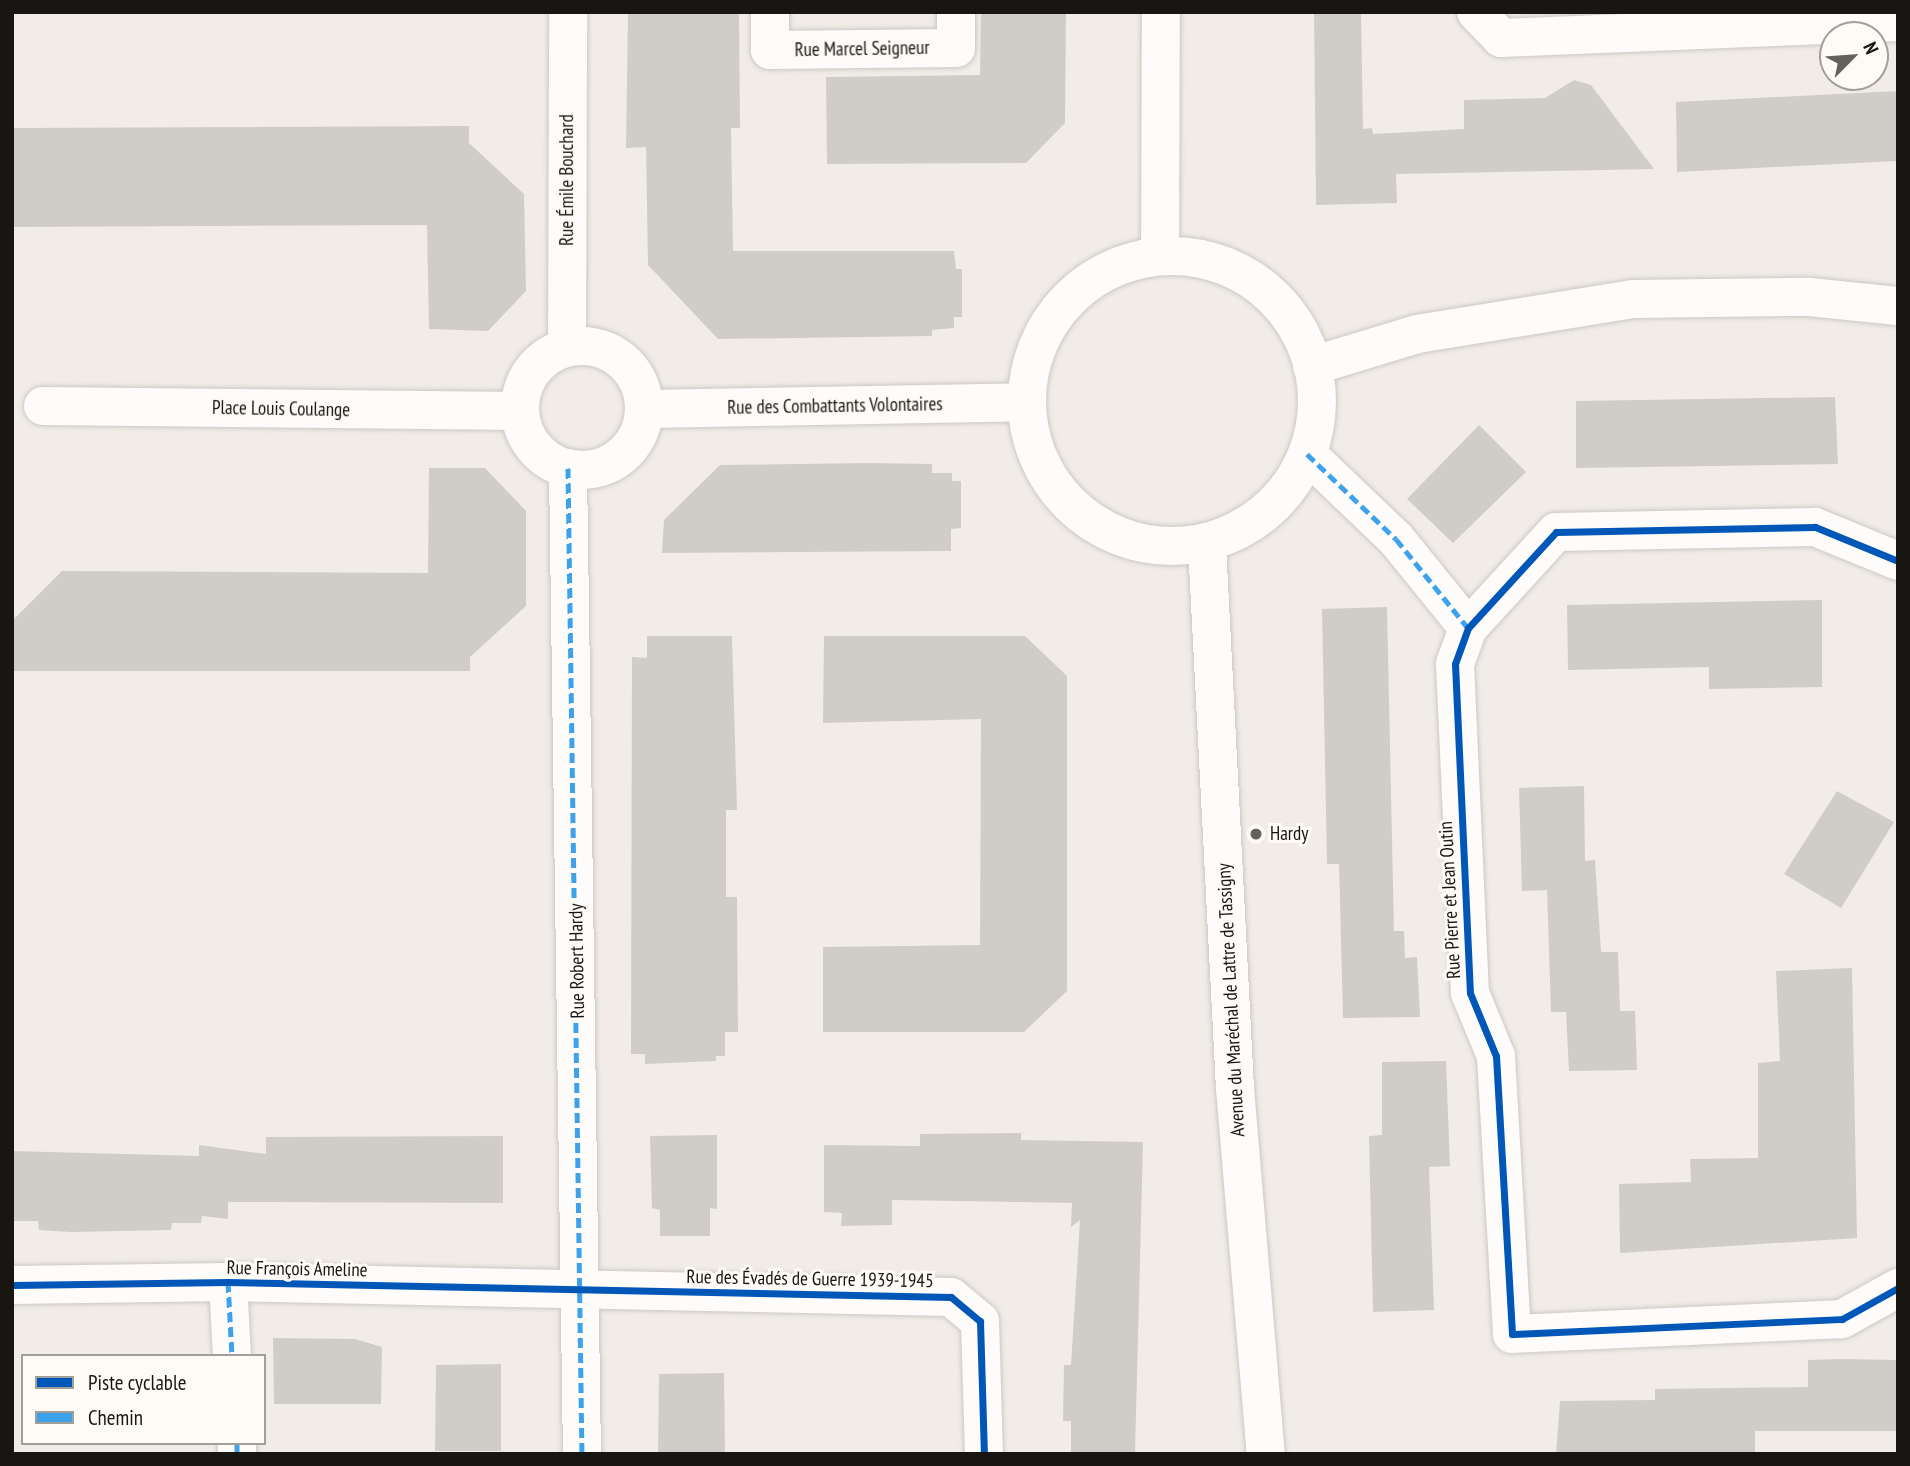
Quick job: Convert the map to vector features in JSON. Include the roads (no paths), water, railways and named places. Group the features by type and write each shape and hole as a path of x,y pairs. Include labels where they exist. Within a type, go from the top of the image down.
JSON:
{"street":[{"name":"Rue Émile Bouchard","path":"567,347 568,12"},
{"name":"Rue Marcel Seigneur","path":"769,12 770,50 956,48 956,12"},
{"path":"1160,256 1161,12"},
{"path":"1476,12 1500,38 1898,22"},
{"path":"1160,256 1213,263 1239,272 1272,296 1297,328 1312,366 1317,410 1307,454 1289,488 1263,516 1207,545 1143,545 1097,526 1060,495 1035,451 1026,402 1032,359 1051,320 1080,288 1118,266 1160,256"},
{"path":"1312,366 1417,334 1633,299 1809,297 1898,306"},
{"path":"567,347 605,349 621,359 634,374 644,409 641,427 620,457 587,470 568,468 534,448 520,411 532,370 567,347"},
{"name":"Rue des Combattants Volontaires","path":"644,409 1026,402"},
{"name":"Place Louis Coulange","path":"43,406 520,411"},
{"path":"1307,454 1396,539 1468,628"},
{"name":"Rue Robert Hardy","path":"568,468 582,1454"},
{"name":"Rue Pierre et Jean Outin","path":"1898,561 1815,527 1556,532 1468,628 1455,664 1470,993 1496,1056 1512,1334 1842,1319 1898,1288"},
{"name":"Avenue du Maréchal de Lattre de Tassigny","path":"1207,545 1234,1088 1266,1454"},
{"name":"Rue François Ameline","path":"228,1282 232,1354"},
{"name":"Rue François Ameline","path":"12,1285 228,1282 581,1291"},
{"name":"Rue des Évadés de Guerre 1939-1945","path":"581,1291 951,1297 981,1321 984,1454"}],"place":[{"name":"Hardy","path":"1256,834"}]}
